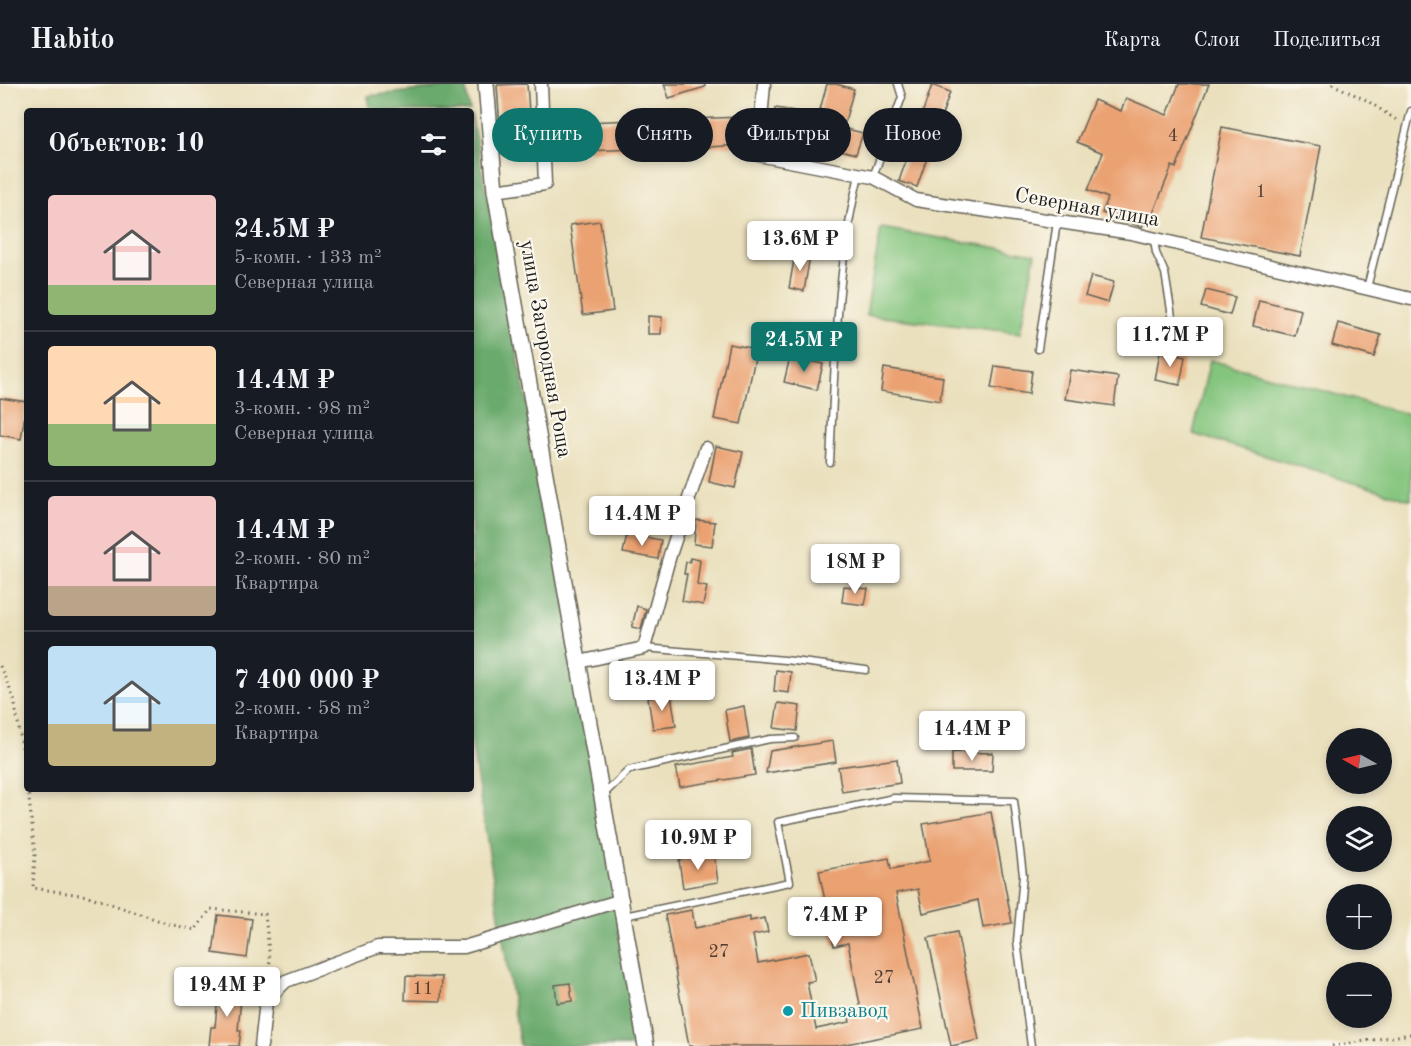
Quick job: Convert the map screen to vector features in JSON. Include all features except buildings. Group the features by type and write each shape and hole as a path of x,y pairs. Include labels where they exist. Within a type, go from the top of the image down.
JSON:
{"street":[{"name":"улица Загородная Роща","path":"486,84 495,191 646,1046"},
{"path":"495,191 544,184 541,84"},
{"name":"Северная улица","path":"764,84 758,155 873,177 916,200 1131,233 1411,299"},
{"path":"579,662 644,648 670,555 706,448"},
{"path":"261,1046 266,1001 286,981 378,946 464,947 622,900"}],"lane":[{"path":"873,177 902,97 898,84"},
{"path":"1367,288 1409,127 1411,111"},
{"path":"830,462 838,313 849,217 859,175"},
{"path":"1038,349 1057,222"},
{"path":"1154,239 1156,253 1165,273 1175,335"},
{"path":"644,648 785,660 866,670"},
{"path":"603,796 629,770 770,739 795,738"},
{"path":"624,916 790,882 778,822 894,798 1014,801 1023,875 1017,941 1031,1046"}],"path":[{"path":"1332,84 1366,100 1409,127"},
{"path":"0,666 14,699 24,758"},
{"path":"28,792 35,855 33,888 88,896 169,924 195,930 211,909 265,914 270,961 266,1001"},
{"path":"1332,1046 1411,1034"}],"green space":[{"path":"465,85 469,108 370,108 368,96"},
{"path":"474,130 599,776 646,1046 520,1046 474,760"},
{"path":"881,228 1035,254 1020,333 866,315"},
{"path":"1210,360 1411,415 1411,500 1193,434"}],"place":[{"name":"Пивзавод","path":"788,1011"}]}
